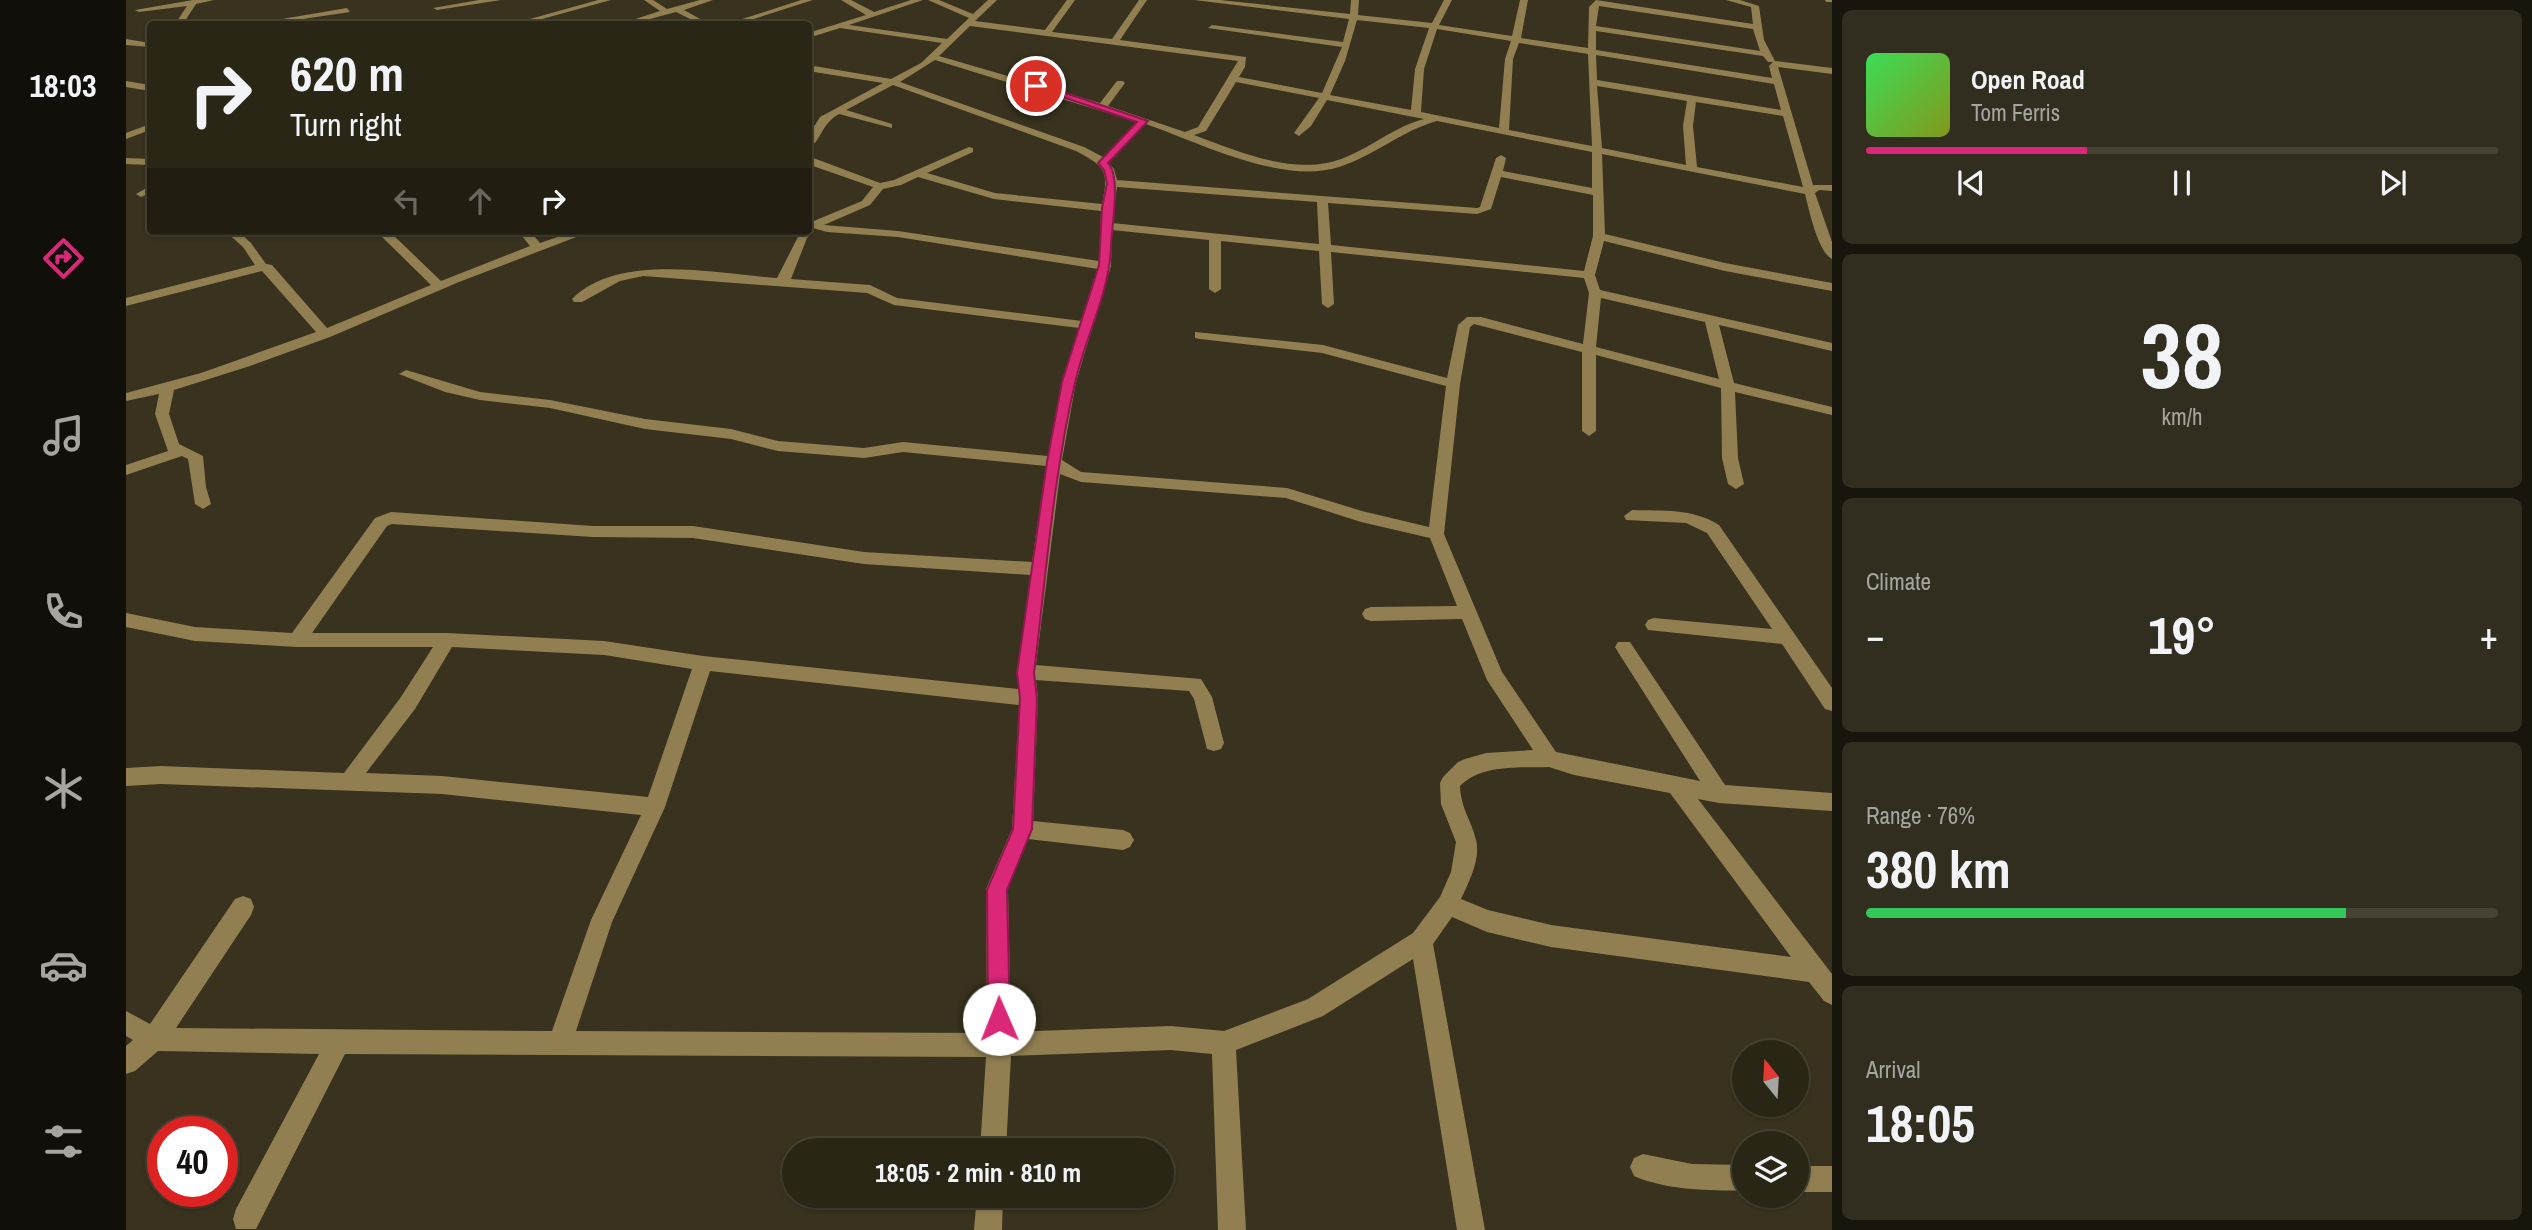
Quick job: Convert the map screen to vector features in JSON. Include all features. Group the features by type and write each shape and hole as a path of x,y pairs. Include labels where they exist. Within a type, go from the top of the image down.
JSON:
{"street":[{"path":"139,10 210,0"},
{"path":"428,0 438,12 497,0"},
{"path":"527,21 607,0"},
{"path":"648,0 697,21"},
{"path":"635,21 709,0"},
{"path":"741,21 809,0"},
{"path":"845,0 872,14"},
{"path":"812,35 919,0"},
{"path":"932,0 972,21 1237,57 1244,62 1202,129 1186,135"},
{"path":"812,139 823,119 934,57 993,0"},
{"path":"1047,33 1071,0"},
{"path":"1115,41 1143,0"},
{"path":"1198,0 1277,4 1354,18 1433,26 1779,82"},
{"path":"1299,133 1308,125 1346,45 1354,18 1355,0"},
{"path":"1416,112 1413,96 1433,26 1448,0"},
{"path":"1504,131 1509,59 1516,40 1524,0"},
{"path":"1730,0 1755,6 1755,27 1765,54 1775,64 1832,71"},
{"path":"1589,431 1589,350 1595,293 1589,275 1598,236 1597,151 1592,82 1593,7 1600,2 1755,27"},
{"path":"181,21 192,3"},
{"path":"278,14 346,4"},
{"path":"270,21 346,4"},
{"path":"840,26 950,42"},
{"path":"1212,28 1346,45"},
{"path":"1592,28 1765,54"},
{"path":"126,42 147,45"},
{"path":"934,57 1260,158 1307,182 1322,197 1477,211 1485,209 1501,158"},
{"path":"1775,64 1773,66 1786,114 1819,225 1832,255"},
{"path":"812,69 892,82 1080,149 1109,169 1112,183 1107,208 1105,265 1084,325 1069,382 1054,462 1026,673 1029,698 1022,829 997,890 999,1045 994,1138"},
{"path":"1234,79 1416,112 1597,151 1810,192"},
{"path":"1592,82 1786,114"},
{"path":"1102,107 1120,83"},
{"path":"126,85 147,88"},
{"path":"1692,100 1688,120 1692,170"},
{"path":"838,111 889,125"},
{"path":"812,116 823,119"},
{"path":"1112,183 1307,182 1415,125 1437,118"},
{"path":"1103,163 1144,121"},
{"path":"126,136 147,128"},
{"path":"812,161 834,172 860,175 879,186 897,183 969,150"},
{"path":"126,160 147,162"},
{"path":"1497,173 1596,192"},
{"path":"919,174 984,194 1107,208"},
{"path":"812,228 866,203 879,186"},
{"path":"1810,192 1816,187 1832,188"},
{"path":"1322,197 1328,304"},
{"path":"1107,226 1589,275"},
{"path":"812,229 898,234 1105,265"},
{"path":"236,235 247,244 262,267"},
{"path":"386,235 439,286"},
{"path":"527,235 538,248"},
{"path":"126,397 167,389 325,334 439,286 575,235"},
{"path":"780,282 786,277 804,235"},
{"path":"1598,236 1725,267 1832,287"},
{"path":"1215,238 1215,289"},
{"path":"126,302 262,267 268,268 325,334"},
{"path":"578,299 616,278 643,272 870,289 894,301 1084,325"},
{"path":"1595,293 1832,347"},
{"path":"1710,319 1728,386 1731,458 1736,484"},
{"path":"1549,758 1494,675 1436,534 1463,328 1472,320 1832,411"},
{"path":"1200,335 1323,349 1454,384"},
{"path":"406,374 480,396 550,404 645,424 731,434 778,446 864,453 904,447 1054,462 1071,474 1081,477 1287,493 1361,516 1436,534"},
{"path":"167,389 162,414 173,447 195,456 198,488 203,504"},
{"path":"126,470 182,451"},
{"path":"1632,516 1704,522 1722,541 1832,703"},
{"path":"297,640 381,522 391,518 554,528 579,532 600,530 712,534 781,547 853,556 1041,569"},
{"path":"1371,614 1467,612"},
{"path":"126,620 195,634 297,640 447,640 604,648 703,663 1029,698"},
{"path":"1654,625 1784,636"},
{"path":"349,781 408,703 447,640"},
{"path":"1624,647 1718,794"},
{"path":"559,1042 602,920 655,807 703,663"},
{"path":"1026,673 1194,684 1203,696 1214,743"},
{"path":"126,1023 154,1039 338,1043 999,1045 1069,1040 1171,1038 1224,1043 1315,1008 1421,941 1448,904 1462,873 1467,842 1451,804 1450,783 1465,768 1486,762 1549,758 1574,766 1718,794 1832,802"},
{"path":"126,777 161,775 442,785 655,807"},
{"path":"1676,786 1832,993"},
{"path":"1022,829 1123,840"},
{"path":"1448,904 1487,921 1551,936 1813,971"},
{"path":"126,1062 154,1039 243,908"},
{"path":"1421,941 1471,1230"},
{"path":"246,1219 338,1043"},
{"path":"1224,1043 1233,1230"},
{"path":"1643,1167 1692,1177 1732,1178"},
{"path":"1809,1179 1832,1179"},
{"path":"988,1230 989,1208"}],"route":[{"path":"999,1019 997,890 1022,829 1029,698 1026,673 1054,462 1069,382 1084,325 1105,265 1107,208 1112,183 1109,169 1103,163 1144,121 1036,86"}]}
